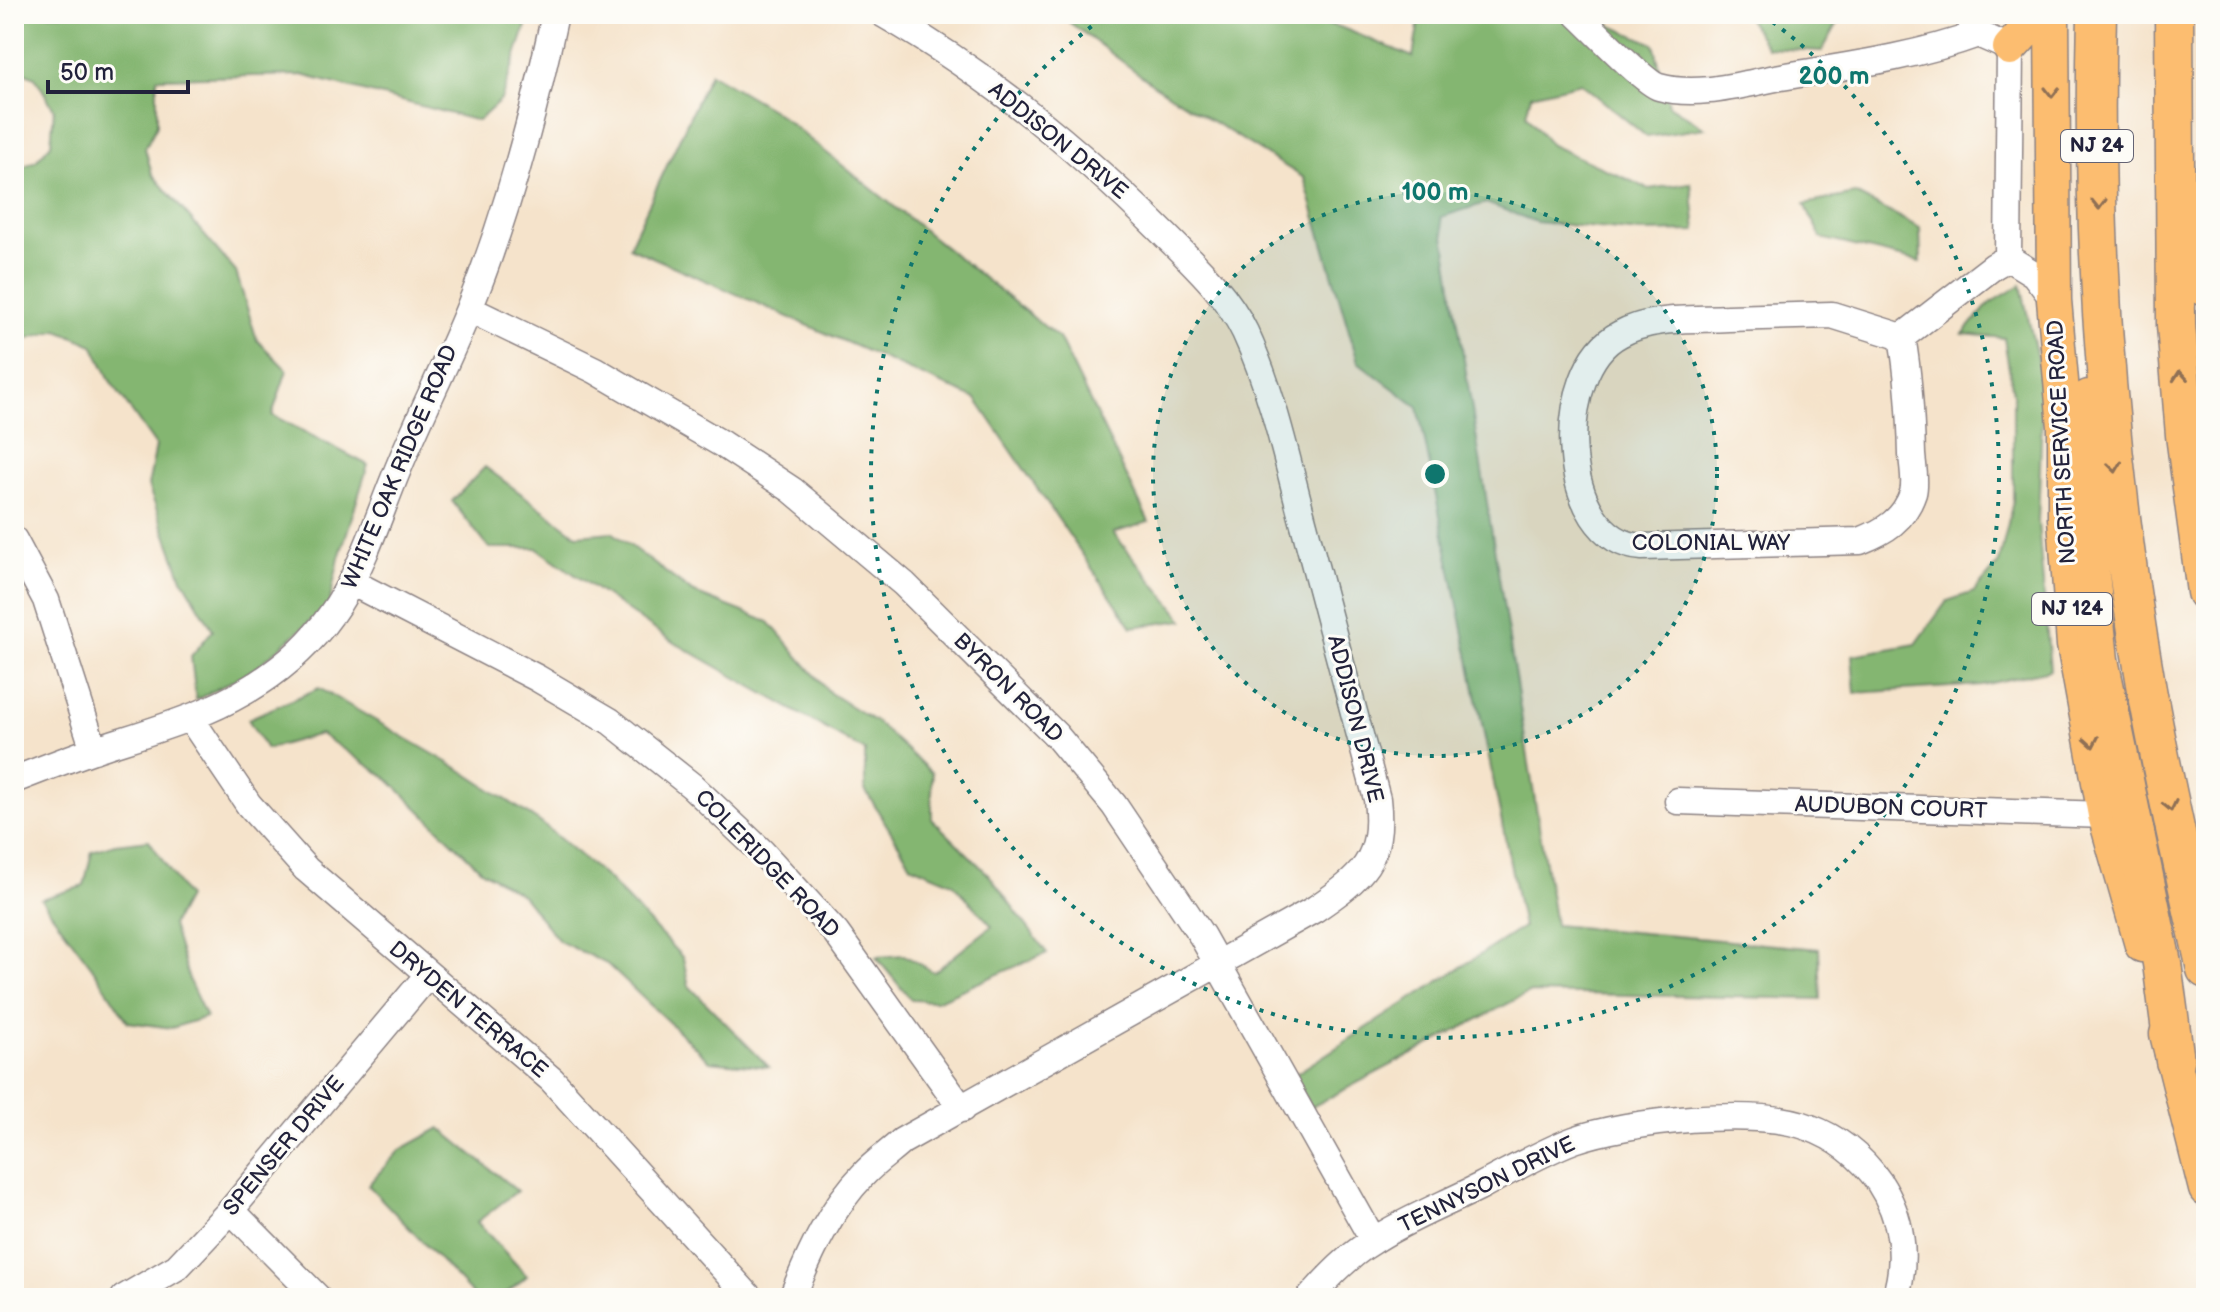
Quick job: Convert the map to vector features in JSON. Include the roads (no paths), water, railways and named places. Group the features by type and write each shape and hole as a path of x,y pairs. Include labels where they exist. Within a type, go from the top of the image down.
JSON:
{"highway":[{"name":"NJ 24","path":"2097,14 2095,74 2100,277 2109,409 2127,563 2152,715 2206,969"},
{"path":"2174,14 2176,325 2185,435 2206,592"},
{"path":"2181,14 2206,287"},
{"path":"2100,277 2087,414 2086,535 2099,660 2162,963 2175,1061"}],"main road":[{"path":"2010,48 2041,14"},
{"name":"NORTH SERVICE ROAD","path":"2052,14 2054,300 2065,427 2065,518 2074,645 2105,815 2175,1061 2206,1189"}],"street":[{"name":"WHITE OAK RIDGE ROAD","path":"14,780 191,719 254,686 281,667 335,612 353,583 398,469 469,309 525,140 555,14"},
{"name":"ADDISON DRIVE","path":"792,1298 829,1219 863,1174 902,1141 1315,909 1348,887 1367,866 1380,827 1377,799 1274,412 1245,330 1192,262 1127,197 1044,126 940,47 883,14"},
{"path":"1577,14 1640,75 1658,87 1683,89 1732,86 1884,59 1954,43 1973,24 2010,48 2008,258"},
{"path":"2008,258 2034,274 2054,300"},
{"path":"1902,337 2008,258"},
{"name":"BYRON ROAD","path":"469,309 595,370 722,444 792,490 904,584 1045,724 1114,805 1202,936 1373,1240"},
{"name":"COLONIAL WAY","path":"1832,315 1902,337 1909,377 1914,490 1895,523 1882,533 1860,541 1629,546 1607,534 1586,507 1574,453 1576,402 1581,378 1590,361 1600,348 1618,334 1640,325 1667,320 1832,315"},
{"path":"14,540 46,600 94,750"},
{"name":"COLERIDGE ROAD","path":"353,583 537,678 610,721 692,786 762,852 836,933 962,1109"},
{"name":"DRYDEN TERRACE","path":"191,719 249,805 277,838 341,902 552,1080 750,1298"},
{"name":"AUDUBON COURT","path":"1678,801 2105,815"},
{"name":"SPENSER DRIVE","path":"124,1298 177,1267 231,1210 428,975"},
{"name":"TENNYSON DRIVE","path":"1310,1298 1373,1240 1575,1140 1616,1130 1674,1122 1737,1118 1782,1120 1810,1127 1836,1140 1870,1169 1886,1193 1897,1221 1902,1249 1901,1279 1895,1298"},
{"path":"231,1210 318,1298"}]}
